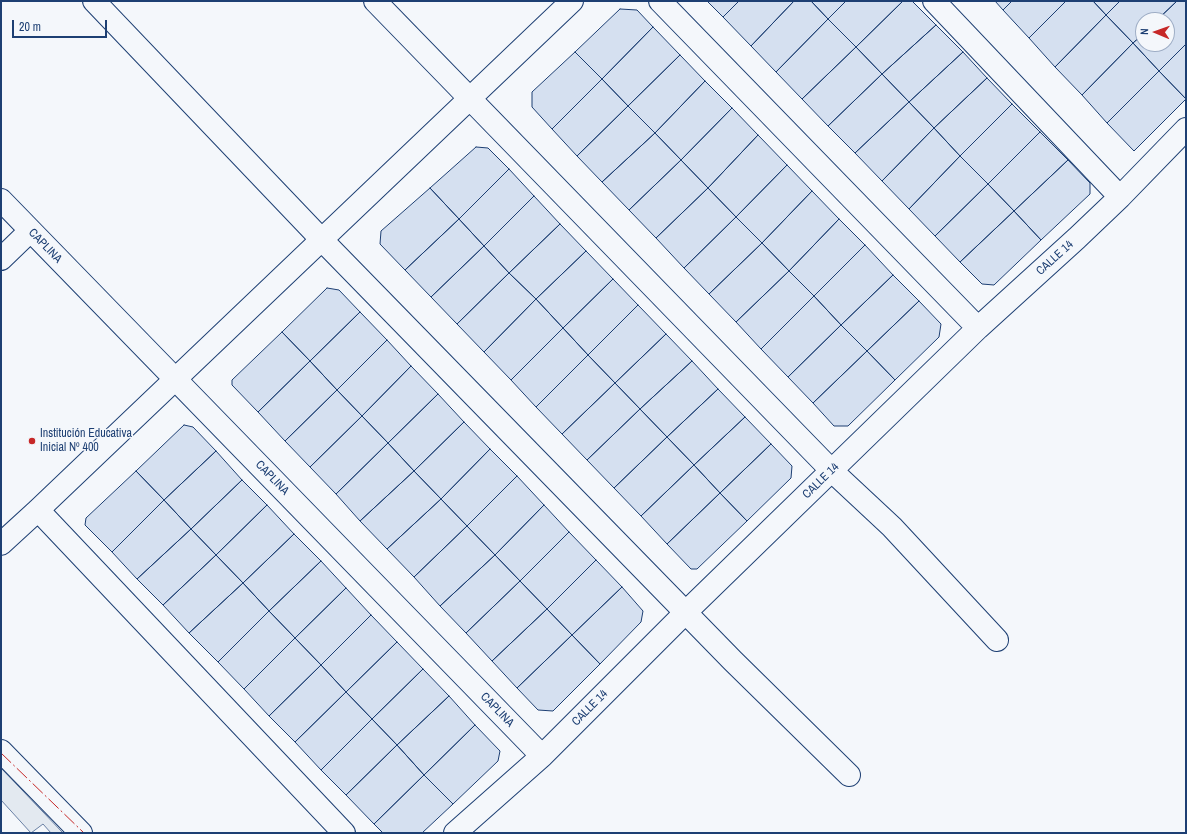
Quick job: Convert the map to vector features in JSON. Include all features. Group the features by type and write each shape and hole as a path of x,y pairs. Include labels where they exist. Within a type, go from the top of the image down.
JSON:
{"street":[{"path":"94,1 322,240 686,612 849,775"},
{"path":"375,1 832,471 892,527 997,640"},
{"path":"1,544 572,1"},
{"path":"660,1 978,328"},
{"path":"934,1 1120,197"},
{"name":"CALLE 14","path":"455,833 542,756 686,612 978,328 1120,197 1186,129"},
{"name":"CAPLINA","path":"1,200 542,756"},
{"path":"1,259 30,231"},
{"path":"38,510 344,833"},
{"path":"1,751 81,833"}],"shaded area":[{"path":"1,768 63,833 51,833 43,824 31,833 1,800"}],"building":[{"path":"707,1 739,1 723,17"},
{"path":"739,1 794,1 751,46 723,17"},
{"path":"794,1 811,1 828,19 776,72 751,46"},
{"path":"811,1 846,1 828,19"},
{"path":"846,1 903,1 856,47 828,19"},
{"path":"903,1 912,1 936,25 882,74 856,47"},
{"path":"995,1 1012,1 1003,10"},
{"path":"1012,1 1066,1 1029,38 1003,10"},
{"path":"1066,1 1093,1 1106,15 1055,67 1029,38"},
{"path":"1093,1 1120,1 1106,15"},
{"path":"1120,1 1177,1 1165,12 1135,12 1135,41 1133,43 1106,15"},
{"path":"1177,1 1186,1 1186,44 1159,71 1141,52 1175,52 1175,12 1165,12"},
{"path":"620,9 637,10 653,27 602,79 575,52"},
{"path":"1106,15 1133,43 1082,95 1055,67"},
{"path":"828,19 856,47 802,99 776,72"},
{"path":"936,25 963,52 909,102 882,74"},
{"path":"653,27 680,55 628,106 602,79"},
{"path":"1133,43 1135,45 1135,52 1141,52 1159,71 1107,123 1082,95"},
{"path":"1186,44 1186,99 1159,71"},
{"path":"856,47 882,74 828,126 802,99"},
{"path":"575,52 602,79 552,129 532,107 532,92"},
{"path":"963,52 987,78 934,128 909,102"},
{"path":"680,55 705,81 655,133 628,106"},
{"path":"1159,71 1186,99 1134,151 1107,123"},
{"path":"882,74 909,102 855,153 828,126"},
{"path":"987,78 1012,104 960,156 934,128"},
{"path":"602,79 628,106 577,156 552,129"},
{"path":"705,81 732,108 681,160 655,133"},
{"path":"909,102 934,128 882,181 855,153"},
{"path":"1012,104 1040,132 988,184 960,156"},
{"path":"628,106 655,133 602,182 577,156"},
{"path":"732,108 758,135 708,188 681,160"},
{"path":"934,128 960,156 909,209 882,181"},
{"path":"1040,132 1068,160 1014,211 988,184"},
{"path":"655,133 681,160 629,210 602,182"},
{"path":"758,135 787,165 736,217 708,188"},
{"path":"476,147 488,148 509,169 459,219 430,188"},
{"path":"960,156 988,184 935,236 909,209"},
{"path":"681,160 708,188 656,238 629,210"},
{"path":"1068,160 1090,183 1090,194 1041,240 1014,211"},
{"path":"787,165 812,191 762,243 736,217"},
{"path":"509,169 534,196 484,246 459,219"},
{"path":"988,184 1014,211 960,262 935,236"},
{"path":"430,188 459,219 405,270 380,244 381,231"},
{"path":"708,188 736,217 684,268 656,238"},
{"path":"812,191 839,219 789,271 762,243"},
{"path":"534,196 560,224 509,273 484,246"},
{"path":"1014,211 1041,240 994,285 982,284 960,262"},
{"path":"736,217 762,243 709,294 684,268"},
{"path":"459,219 484,246 431,297 405,270"},
{"path":"839,219 865,245 814,296 789,271"},
{"path":"560,224 586,251 536,299 509,273"},
{"path":"762,243 789,271 736,322 709,294"},
{"path":"865,245 893,275 841,325 814,296"},
{"path":"484,246 509,273 457,324 431,297"},
{"path":"586,251 613,279 563,328 536,299"},
{"path":"789,271 814,296 761,349 736,322"},
{"path":"509,273 536,299 484,352 457,324"},
{"path":"893,275 919,301 867,351 841,325"},
{"path":"613,279 638,305 588,355 563,328"},
{"path":"327,288 339,290 360,312 310,361 282,332"},
{"path":"814,296 841,325 788,377 761,349"},
{"path":"536,299 563,328 511,380 484,352"},
{"path":"919,301 941,324 939,337 895,380 867,351"},
{"path":"638,305 666,334 615,383 588,355"},
{"path":"360,312 387,340 337,390 310,361"},
{"path":"841,325 867,351 813,403 788,377"},
{"path":"563,328 588,355 536,407 511,380"},
{"path":"282,332 310,361 258,412 232,385 232,380"},
{"path":"666,334 692,361 640,409 615,383"},
{"path":"387,340 411,366 362,416 337,390"},
{"path":"867,351 895,380 848,426 834,426 813,403"},
{"path":"588,355 615,383 562,434 536,407"},
{"path":"310,361 337,390 285,441 258,412"},
{"path":"692,361 718,389 667,437 640,409"},
{"path":"411,366 438,394 388,443 362,416"},
{"path":"615,383 640,409 587,460 562,434"},
{"path":"718,389 745,417 694,465 667,437"},
{"path":"337,390 362,416 310,467 285,441"},
{"path":"438,394 464,422 414,471 388,443"},
{"path":"640,409 667,437 614,488 587,460"},
{"path":"362,416 388,443 336,494 310,467"},
{"path":"745,417 771,444 720,493 694,465"},
{"path":"464,422 490,449 441,499 414,471"},
{"path":"184,425 193,427 216,451 164,500 136,471"},
{"path":"667,437 694,465 641,516 614,488"},
{"path":"388,443 414,471 360,521 336,494"},
{"path":"771,444 792,466 791,478 747,521 720,493"},
{"path":"490,449 517,476 467,526 441,499"},
{"path":"216,451 242,480 191,529 164,500"},
{"path":"694,465 720,493 667,544 641,516"},
{"path":"136,471 164,500 112,552 85,525 86,518"},
{"path":"414,471 441,499 387,549 360,521"},
{"path":"517,476 544,505 495,555 467,526"},
{"path":"242,480 267,505 216,555 191,529"},
{"path":"720,493 747,521 697,569 691,569 667,544"},
{"path":"441,499 467,526 414,577 387,549"},
{"path":"164,500 191,529 137,579 112,552"},
{"path":"267,505 294,534 243,583 216,555"},
{"path":"544,505 569,532 520,581 495,555"},
{"path":"467,526 495,555 440,606 414,577"},
{"path":"191,529 216,555 163,605 137,579"},
{"path":"569,532 596,560 547,609 520,581"},
{"path":"294,534 321,561 269,611 243,583"},
{"path":"216,555 243,583 189,633 163,605"},
{"path":"495,555 520,581 466,633 440,606"},
{"path":"596,560 622,587 572,635 547,609"},
{"path":"321,561 346,588 295,638 269,611"},
{"path":"520,581 547,609 492,661 466,633"},
{"path":"243,583 269,611 218,662 189,633"},
{"path":"622,587 643,611 641,622 600,664 572,635"},
{"path":"346,588 371,615 321,665 295,638"},
{"path":"547,609 572,635 517,688 492,661"},
{"path":"269,611 295,638 244,689 218,662"},
{"path":"371,615 397,642 346,692 321,665"},
{"path":"572,635 600,664 553,711 538,710 517,688"},
{"path":"295,638 321,665 269,716 244,689"},
{"path":"397,642 423,669 372,719 346,692"},
{"path":"321,665 346,692 295,742 269,716"},
{"path":"423,669 449,696 397,745 372,719"},
{"path":"346,692 372,719 321,770 295,742"},
{"path":"449,696 475,725 424,775 397,745"},
{"path":"372,719 397,745 346,795 321,770"},
{"path":"475,725 500,751 498,761 453,804 424,775"},
{"path":"397,745 424,775 374,824 346,795"},
{"path":"424,775 453,804 422,833 383,833 374,824"}],"power":[{"path":"1,753 84,833"}],"place":[{"name":"Institución Educativa Inicial Nº 400","path":"32,441"}]}
